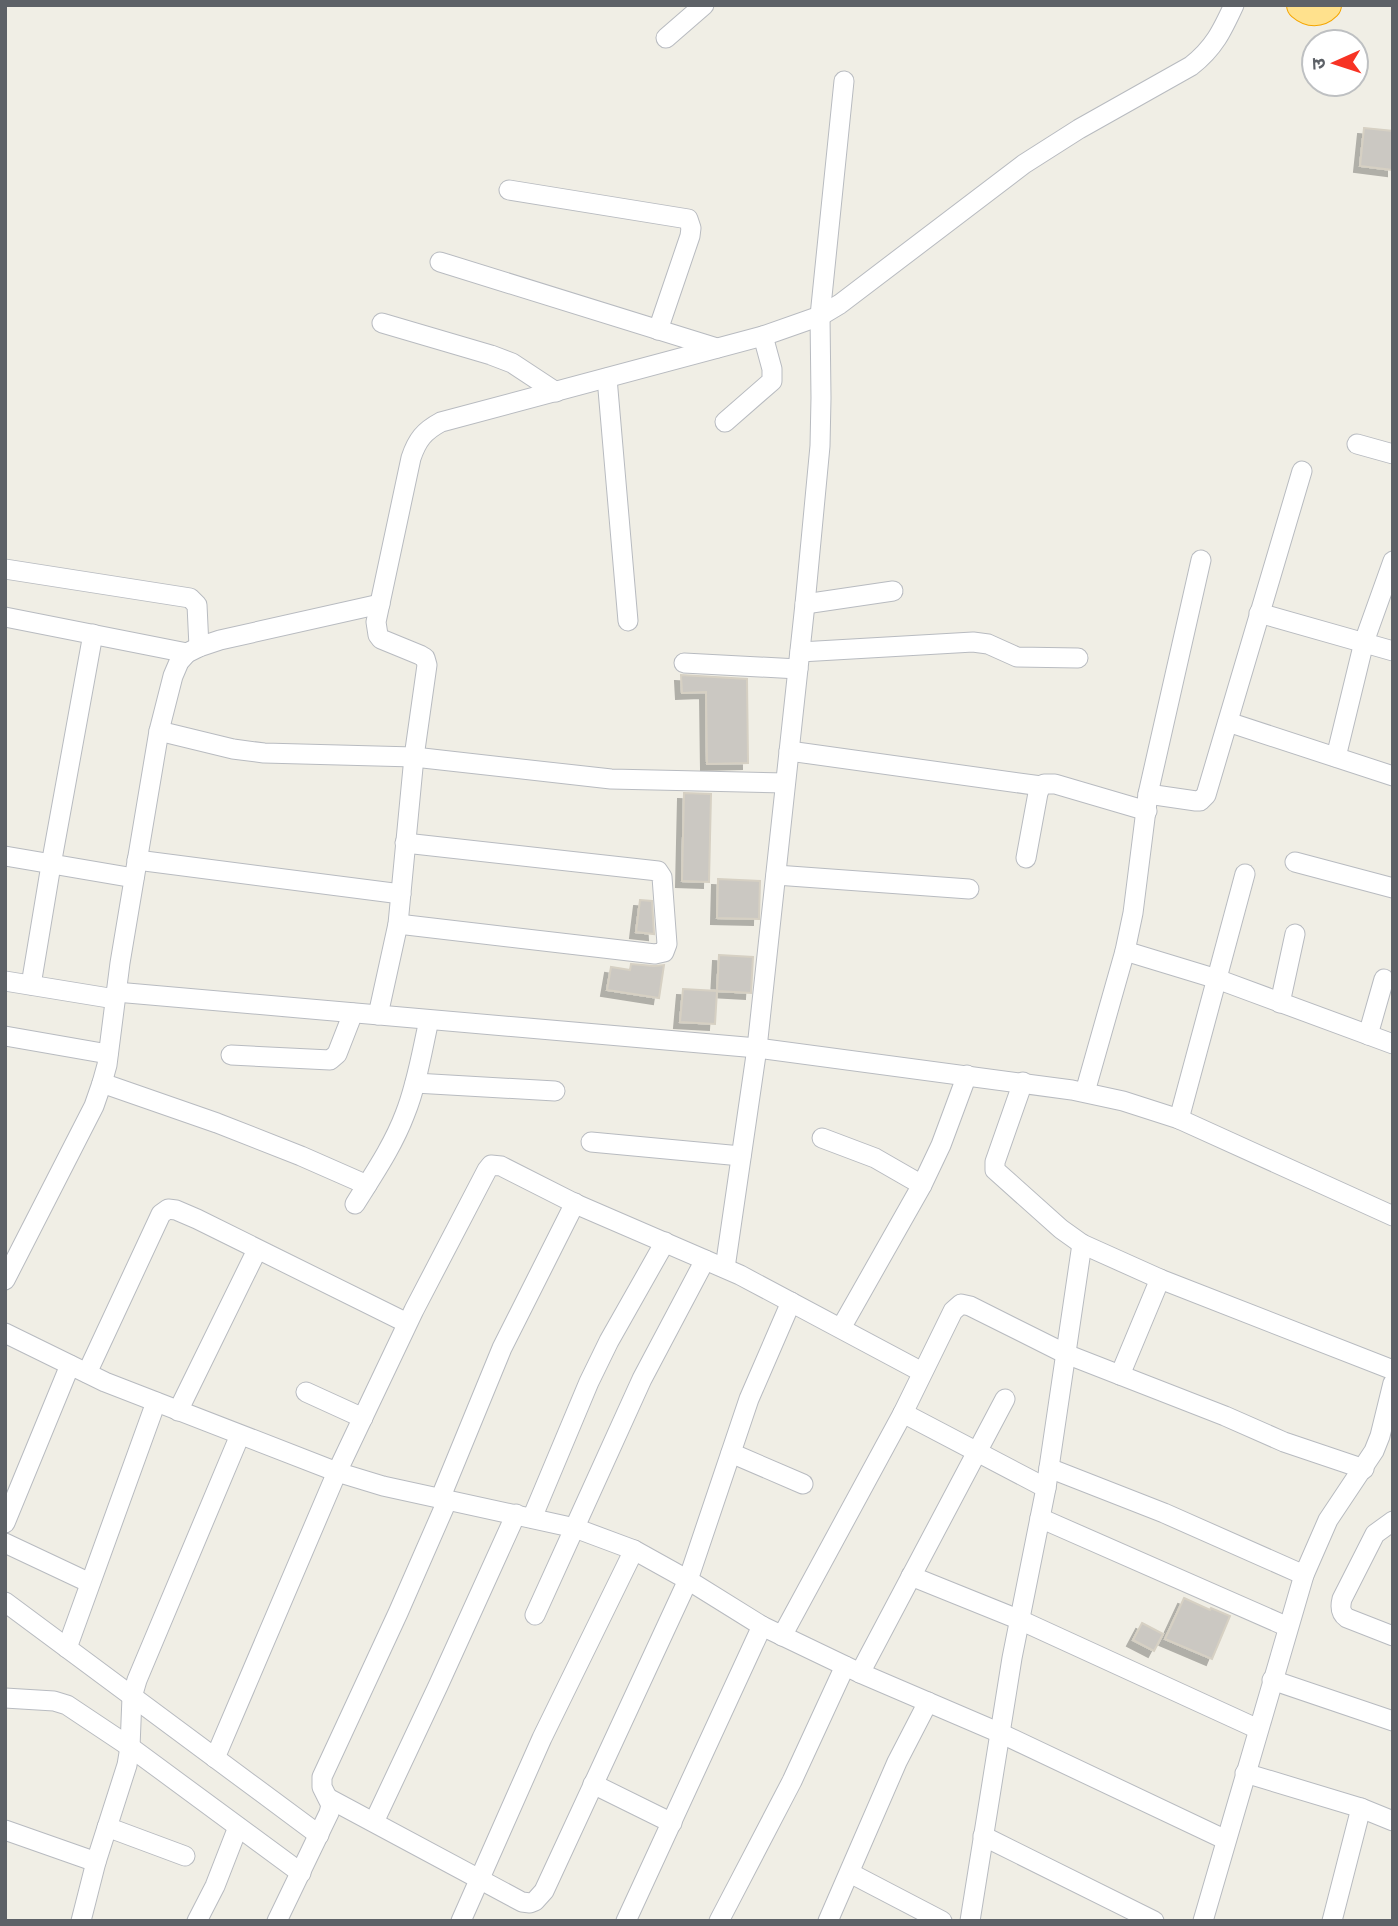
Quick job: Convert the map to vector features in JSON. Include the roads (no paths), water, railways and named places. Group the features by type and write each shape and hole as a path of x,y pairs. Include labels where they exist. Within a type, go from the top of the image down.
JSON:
{"highway":[{"path":"1303,5 1316,11 1326,5"}],"street":[{"path":"666,38 704,5"},
{"path":"378,1015 398,924 414,757 427,662 420,655 388,643 378,635 376,622 411,458 420,437 441,422 763,336 820,316 840,304 1024,164 1079,129 1191,66 1214,45 1234,5"},
{"path":"724,1268 757,1048 805,604 820,446 820,316 844,81"},
{"path":"509,191 688,219 690,236 658,330"},
{"path":"440,262 718,348"},
{"path":"382,323 512,363 556,392"},
{"path":"725,422 772,381 772,369 763,336"},
{"path":"607,378 628,621"},
{"path":"1357,444 1393,454"},
{"path":"789,751 1041,786 1048,783 1148,802 1200,801 1206,794 1228,723 1302,471"},
{"path":"1085,1093 1125,951 1148,802 1201,560"},
{"path":"1336,757 1364,642 1393,561"},
{"path":"5,569 190,598 197,605 193,650"},
{"path":"805,604 892,592"},
{"path":"5,1280 94,1106 102,1083 159,731 179,662 193,650 220,640 380,604"},
{"path":"1259,613 1393,651"},
{"path":"5,617 193,650"},
{"path":"31,985 93,634"},
{"path":"684,663 799,661 973,642 988,644 1017,657 1078,658"},
{"path":"1228,723 1393,776"},
{"path":"159,731 245,751 414,757 611,779 785,783"},
{"path":"1026,858 1041,786"},
{"path":"398,924 655,954 664,953 667,944 662,877 658,871 405,843"},
{"path":"5,856 51,865 136,869 401,894"},
{"path":"1295,862 1393,888"},
{"path":"776,874 969,889"},
{"path":"1179,1119 1245,874"},
{"path":"1280,1003 1295,934"},
{"path":"1125,951 1217,979 1393,1044"},
{"path":"1368,1035 1384,979"},
{"path":"5,981 116,995 757,1048 1023,1082 1123,1101 1179,1119 1393,1216"},
{"path":"231,1055 330,1060 337,1054 353,1013"},
{"path":"355,1205 391,1145 405,1115 429,1020"},
{"path":"5,1036 108,1054"},
{"path":"841,1328 922,1185 941,1145 967,1075"},
{"path":"1023,1082 995,1162 995,1170 1061,1229 1082,1244 1160,1279 1393,1370"},
{"path":"102,1083 217,1123 367,1185"},
{"path":"415,1083 555,1091"},
{"path":"822,1138 875,1158 922,1185"},
{"path":"591,1142 741,1156"},
{"path":"215,1758 337,1472 407,1323 489,1167 501,1166 575,1203 724,1268 922,1372"},
{"path":"277,1921 331,1808 322,1787 322,1777 398,1613 502,1348 575,1203"},
{"path":"5,1523 78,1369 164,1210 176,1210 407,1323"},
{"path":"374,1822 438,1686 609,1341 665,1242"},
{"path":"970,1921 1000,1733 1046,1488 1082,1244"},
{"path":"178,1411 257,1250"},
{"path":"535,1615 642,1379 705,1260"},
{"path":"1120,1375 1160,1279"},
{"path":"328,1798 522,1902 535,1901 544,1891 688,1580 749,1399 791,1301"},
{"path":"782,1636 903,1413 953,1311 961,1304 1066,1354 1284,1442 1364,1469"},
{"path":"5,1333 78,1369 156,1402 337,1472 383,1486 575,1528 634,1550 782,1636 1000,1733 1226,1840"},
{"path":"1203,1921 1304,1575 1328,1520 1374,1451 1393,1383"},
{"path":"306,1392 363,1418"},
{"path":"719,1921 852,1669 911,1576 1004,1399"},
{"path":"67,1648 156,1402"},
{"path":"903,1413 1046,1488"},
{"path":"81,1921 96,1862 127,1765 132,1697 137,1680 240,1435"},
{"path":"731,1453 803,1484"},
{"path":"1049,1468 1164,1513 1304,1575"},
{"path":"1040,1518 1288,1627"},
{"path":"1391,1523 1375,1534 1340,1607 1347,1618 1393,1636"},
{"path":"5,1543 90,1583"},
{"path":"461,1921 542,1738 634,1550"},
{"path":"911,1576 1020,1620 1258,1729"},
{"path":"5,1602 319,1835"},
{"path":"626,1921 762,1626"},
{"path":"1272,1680 1393,1721"},
{"path":"5,1698 61,1702 130,1747 301,1873"},
{"path":"828,1921 892,1773 928,1702"},
{"path":"1245,1773 1361,1808 1393,1821"},
{"path":"593,1784 672,1823"},
{"path":"1332,1921 1361,1808"},
{"path":"107,1826 185,1856"},
{"path":"197,1921 215,1886 238,1827"},
{"path":"5,1830 96,1862"},
{"path":"983,1836 1154,1921"},
{"path":"850,1873 942,1921"}]}
